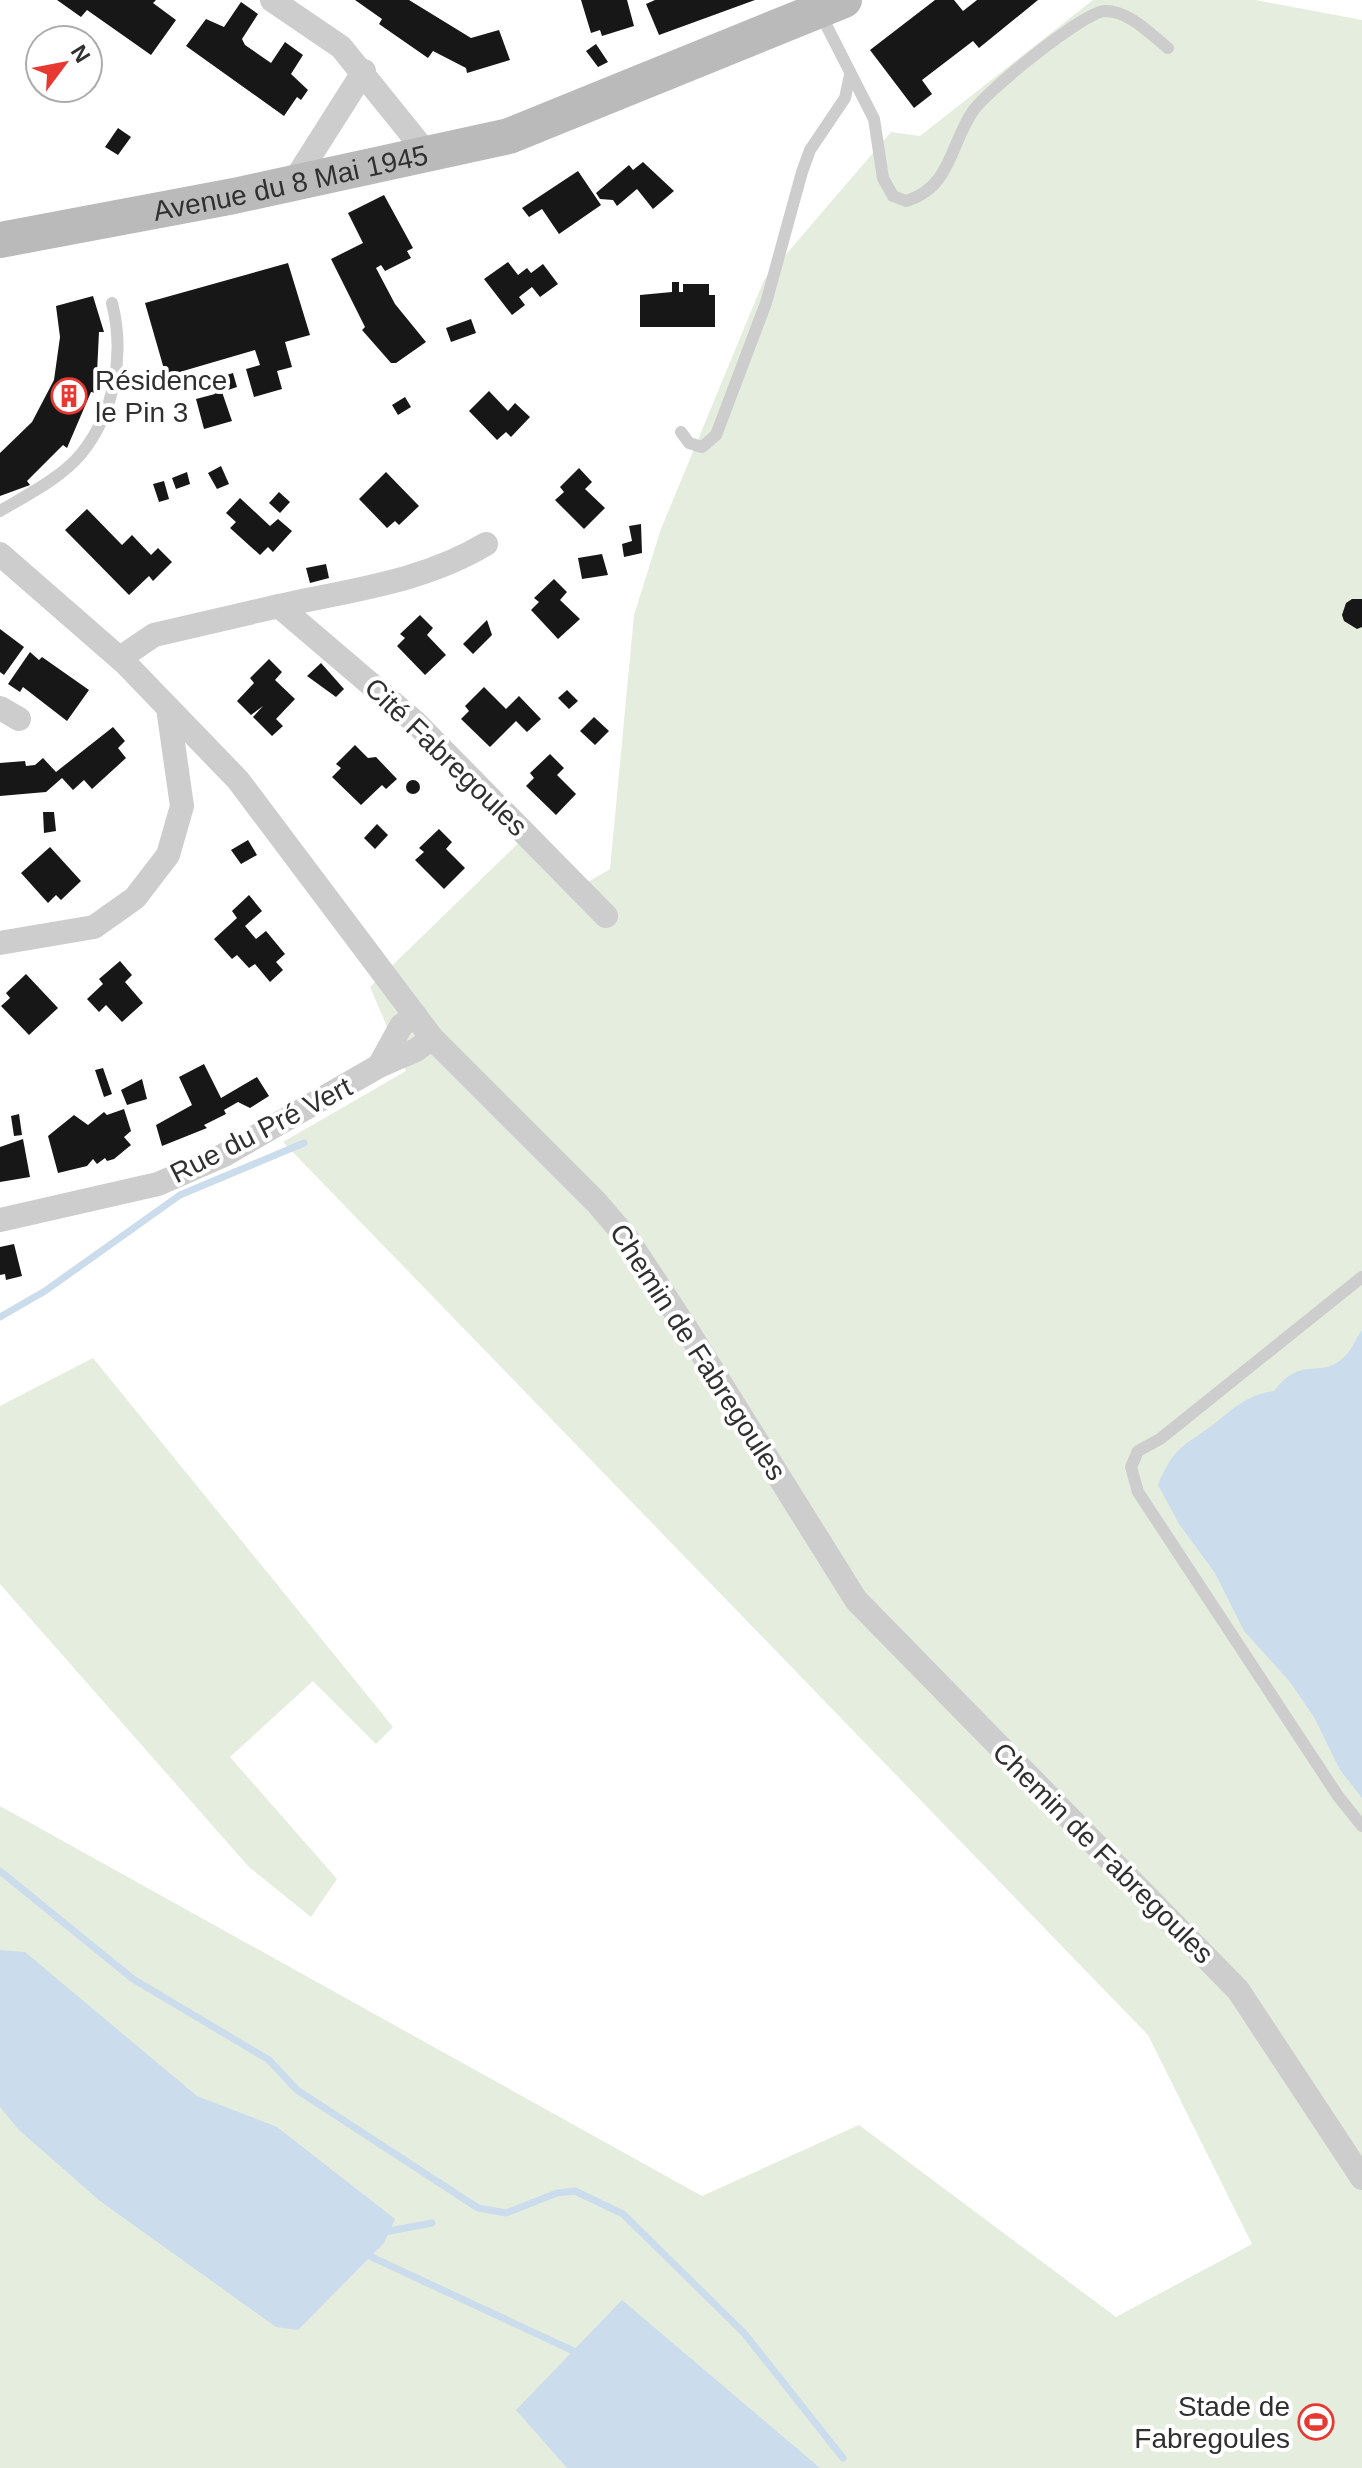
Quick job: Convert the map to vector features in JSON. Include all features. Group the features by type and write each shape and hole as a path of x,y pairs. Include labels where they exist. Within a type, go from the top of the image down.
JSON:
{"main road":[{"name":"Avenue du 8 Mai 1945","path":"0,240 429,156 509,136 831,5"}],"street":[{"path":"272,0 341,47 364,71 429,156"},
{"path":"293,183 364,71"},
{"path":"120,658 154,635 420,575 456,563 486,544"},
{"name":"Chemin de Fabregoules","path":"0,554 120,658 238,780 432,1038 597,1203 626,1237 856,1600 1238,1990 1362,2178"},
{"name":"Cité Fabregoules","path":"279,606 415,722 606,916"},
{"path":"0,943 94,927 135,898 168,855 182,806 168,708"},
{"name":"Rue du Pré Vert","path":"379,1066 401,1026 415,1015"},
{"name":"Rue du Pré Vert","path":"0,1220 158,1184 224,1155 379,1066 416,1050 432,1038"}],"lane":[{"path":"831,5 850,75 874,119 883,178 893,196 906,201 933,189 973,111 992,91 1085,17 1105,11 1126,15 1168,48"},
{"path":"681,432 689,443 702,447 716,435 766,303 810,150 845,98 850,75"},
{"path":"0,511 39,488 80,455 107,412 119,332 112,303"},
{"path":"1362,1277 1160,1439 1138,1451 1131,1467 1138,1492 1338,1796 1362,1826"}],"green space":[{"path":"1093,0 1255,0 1362,20 1362,2468 0,2468 0,1806 702,2196 859,2125 1116,2317 1252,2244 1148,2035 283,1142 406,1071 370,987 534,828 588,882 610,869 634,615 661,529 764,280 891,132 920,136"},
{"path":"93,1358 393,1727 376,1744 313,1681 230,1757 337,1879 311,1917 249,1867 0,1584 0,1406"}],"water":[{"path":"1362,1330 1362,1798 1340,1770 1314,1717 1290,1682 1244,1631 1215,1573 1179,1524 1158,1485 1171,1460 1184,1446 1245,1401 1274,1391 1294,1373 1335,1364 1347,1354"},
{"path":"0,1950 25,1952 197,2096 277,2127 395,2219 384,2243 298,2330 276,2327 100,2201 19,2130 0,2107"},
{"path":"622,2300 820,2468 567,2468 516,2410"}],"building":[{"path":"57,0 156,0 153,3 176,20 151,55 87,10 81,17"},
{"path":"355,0 409,0 471,38 499,30 510,60 467,73 466,68 433,51 428,58 379,24 382,19"},
{"path":"581,0 627,0 634,26 602,36 600,30 591,33"},
{"path":"655,0 755,0 659,35 646,4"},
{"path":"935,0 954,0 963,11 977,0 1038,0 979,48 973,41 922,80 932,94 914,108 870,50"},
{"path":"241,2 258,14 242,39 245,45 271,63 285,42 303,55 291,74 308,90 301,100 297,97 284,116 186,46 206,19 224,27"},
{"path":"596,44 608,62 598,67 586,51"},
{"path":"118,128 131,137 118,155 105,147"},
{"path":"643,162 674,191 653,209 637,189 617,206 613,200 600,199 596,193 629,165 633,170"},
{"path":"578,171 601,205 559,234 542,209 529,217 522,208"},
{"path":"384,195 413,248 407,251 411,258 385,271 381,265 376,268 395,304 426,342 396,363 391,363 362,330 365,327 331,259 363,243 348,213"},
{"path":"508,262 518,275 527,268 531,273 543,264 558,284 540,297 532,287 519,297 525,305 512,315 484,279"},
{"path":"288,263 310,335 285,342 292,367 277,371 282,389 254,397 246,369 260,365 255,350 166,376 145,303"},
{"path":"672,282 679,282 679,292 683,292 683,284 709,284 709,295 715,295 715,327 640,327 640,295 672,292"},
{"name":"Résidence le Pin 3","path":"93,296 104,332 99,332 96,393 91,392 67,448 63,445 27,481 30,485 0,496 0,453 32,422 54,380 60,337 56,306"},
{"path":"471,319 476,333 451,342 446,328"},
{"path":"233,373 237,387 222,392 232,421 204,429 196,399 215,394 211,380"},
{"path":"489,391 508,411 515,403 530,417 511,437 506,432 497,440 469,411"},
{"path":"405,397 411,407 398,415 392,405"},
{"path":"221,466 229,484 217,489 208,473"},
{"path":"579,468 592,482 585,489 605,508 584,529 555,500 564,492 560,487"},
{"path":"187,472 190,484 176,489 172,478"},
{"path":"386,472 419,506 399,525 395,521 387,528 359,499"},
{"path":"164,481 169,499 159,502 153,484"},
{"path":"279,492 290,502 280,513 269,503"},
{"path":"240,498 270,526 278,519 292,531 273,552 268,547 260,555 230,528 236,522 226,513"},
{"path":"87,509 122,545 132,535 151,555 158,548 172,562 153,581 149,576 129,595 65,530"},
{"path":"641,524 642,553 624,557 622,544 632,541 629,526"},
{"path":"602,554 608,575 582,579 578,558"},
{"path":"326,564 329,578 310,583 306,568"},
{"path":"554,579 567,592 560,600 580,619 558,639 531,610 539,602 534,598"},
{"path":"1352,599 1362,599 1362,627 1357,629 1344,621 1342,615 1346,603"},
{"path":"420,615 433,628 427,635 446,655 425,675 397,646 405,638 400,634"},
{"path":"487,620 492,635 473,654 463,644"},
{"path":"0,629 24,647 4,675 0,672"},
{"path":"30,652 89,690 67,721 23,687 20,692 8,684"},
{"path":"269,659 282,672 275,680 295,699 276,719 283,726 272,736 253,717 263,706 251,715 237,701 254,683 250,678"},
{"path":"321,663 344,689 336,697 307,676"},
{"path":"484,687 506,709 519,696 541,719 527,732 516,721 490,747 461,719 469,711 465,706"},
{"path":"567,690 578,701 569,709 558,698"},
{"path":"594,717 609,731 595,745 580,731"},
{"path":"113,727 125,741 118,748 126,758 92,789 84,780 73,790 62,778 46,792 0,796 0,763 25,761 26,766 35,765 43,758 56,772"},
{"path":"355,745 368,758 376,757 397,779 386,789 382,785 361,805 332,777 341,768 336,764"},
{"path":"550,754 564,768 557,775 576,794 556,815 526,786 534,778 530,773"},
{"path":"413,780 420,787 413,794 406,787"},
{"path":"43,812 54,812 56,831 44,833"},
{"path":"377,824 388,835 375,849 364,838"},
{"path":"439,829 452,842 446,849 465,868 444,889 415,860 424,852 419,848"},
{"path":"248,840 257,855 241,864 231,850"},
{"path":"50,847 81,881 61,900 56,895 48,903 21,873"},
{"path":"249,895 262,911 245,926 256,939 266,931 285,954 276,962 283,970 270,982 255,964 249,968 237,955 232,959 214,939 237,918 232,911"},
{"path":"120,961 132,975 125,982 143,1003 122,1022 106,1005 99,1012 87,999 103,984 99,979"},
{"path":"26,974 58,1008 29,1035 1,1006 10,998 6,993"},
{"path":"204,1064 221,1098 257,1077 269,1096 250,1108 238,1102 224,1110 226,1114 204,1125 207,1128 162,1146 156,1125 192,1105 179,1077"},
{"path":"103,1068 112,1094 104,1097 95,1070"},
{"path":"142,1079 147,1099 127,1105 121,1090"},
{"path":"124,1109 131,1131 124,1137 131,1145 114,1159 107,1161 105,1158 97,1164 93,1159 87,1166 58,1173 48,1136 74,1115 88,1125 104,1112 107,1115"},
{"path":"19,1114 22,1135 14,1136 11,1116"},
{"path":"23,1139 30,1177 0,1182 0,1147"},
{"path":"14,1244 22,1276 6,1280 5,1274 0,1275 0,1247"}],"waterway":[{"path":"0,1317 45,1291 180,1195 304,1143"},
{"path":"0,1871 133,1979 269,2060 297,2090 478,2208 506,2213 557,2193 575,2191 623,2214 744,2333 843,2458"},
{"path":"379,2233 432,2223"},
{"path":"363,2253 580,2354"}],"place":[{"name":"Résidence le Pin 3","path":"69,396"},
{"name":"Stade de Fabregoules","path":"1316,2422"}]}
